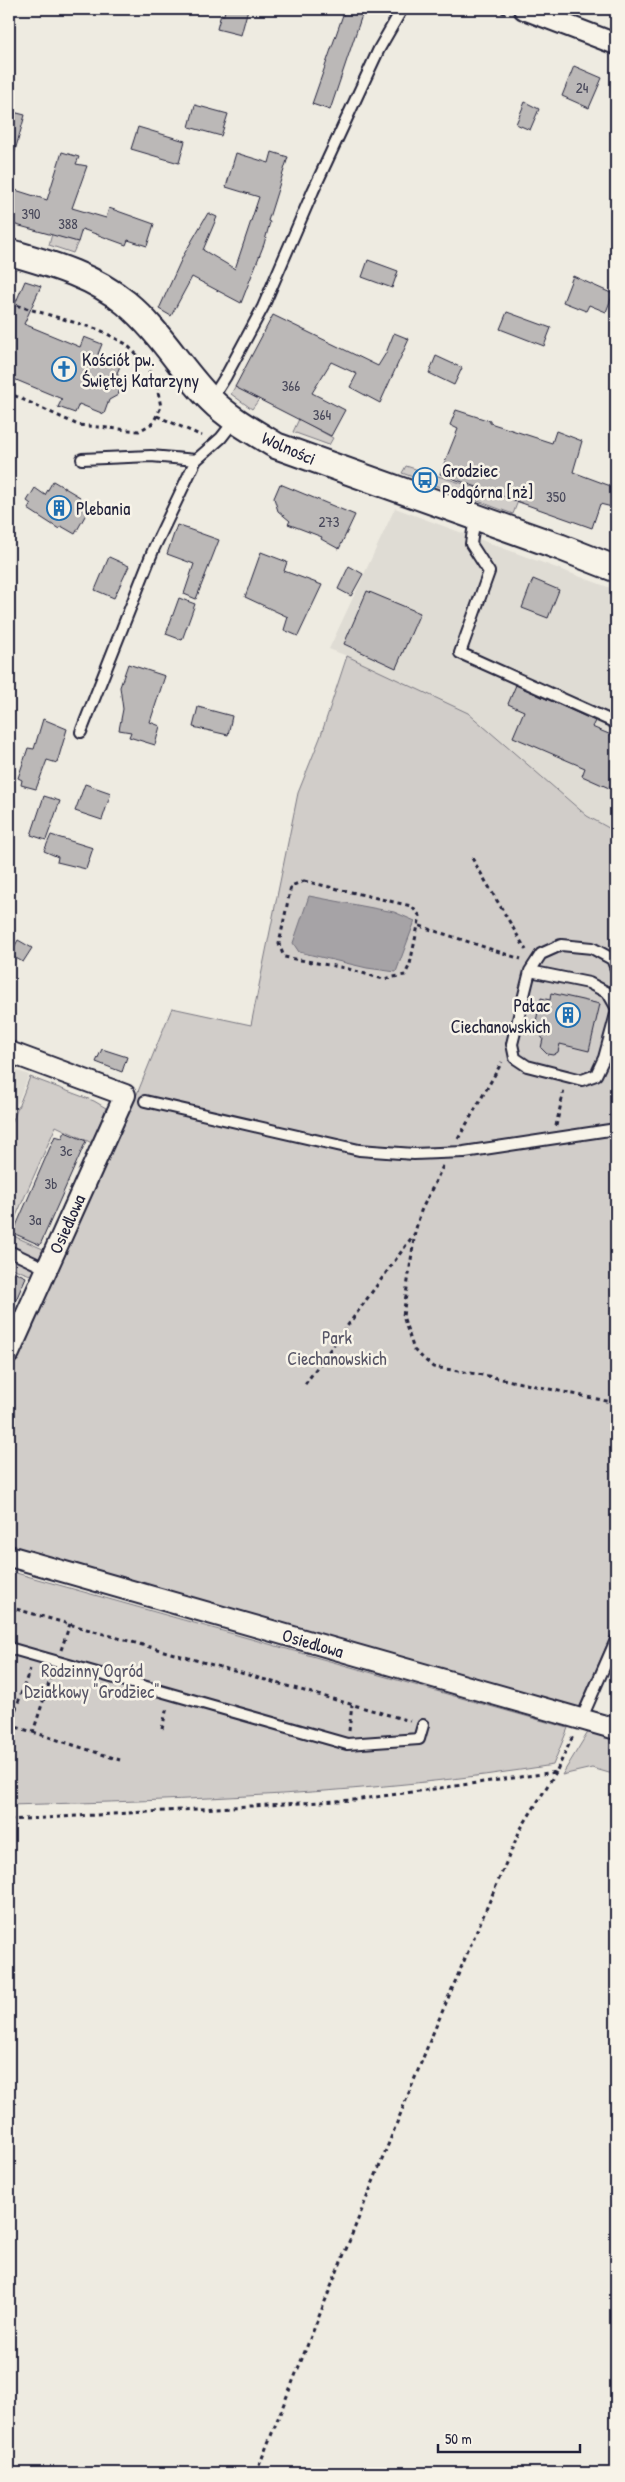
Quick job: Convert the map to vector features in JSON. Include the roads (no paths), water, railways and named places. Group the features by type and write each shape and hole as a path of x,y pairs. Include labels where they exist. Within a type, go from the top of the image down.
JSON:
{"street":[{"path":"524,9 616,44"},
{"name":"Wolności","path":"9,252 75,273 99,285 126,303 151,328 211,400 235,420 277,446 475,516 616,569"},
{"name":"Osiedlowa","path":"9,1052 125,1095 9,1353"},
{"name":"Osiedlowa","path":"9,1556 616,1729"}],"lane":[{"path":"211,400 263,307 313,191 379,49 402,9"},
{"path":"81,732 154,548 196,460 220,438 235,420"},
{"path":"82,459 151,456 196,460"},
{"path":"475,516 472,544 489,572 460,653 616,723"},
{"path":"616,969 612,959 592,948 561,945 541,954 533,968 512,1044 515,1058 527,1066 582,1080 596,1075 604,1058 616,1014"},
{"path":"533,968 589,983 608,994 616,1007"},
{"path":"144,1101 359,1150 414,1154 450,1152 616,1129"},
{"path":"9,1251 47,1269"},
{"path":"581,1720 616,1640"},
{"path":"9,1648 56,1663 347,1744 419,1739 423,1725"}],"place":[{"name":"Kościół pw. Świętej Katarzyny","path":"64,369"},
{"name":"Grodziec Podgórna [nż]","path":"425,480"},
{"name":"Plebania","path":"59,508"},
{"name":"Pałac Ciechanowskich","path":"568,1015"}],"park label":[{"name":"Park Ciechanowskich","path":"337,1347"},
{"name":"Rodzinny Ogród Działkowy \"Grodziec\"","path":"92,1680"}]}
